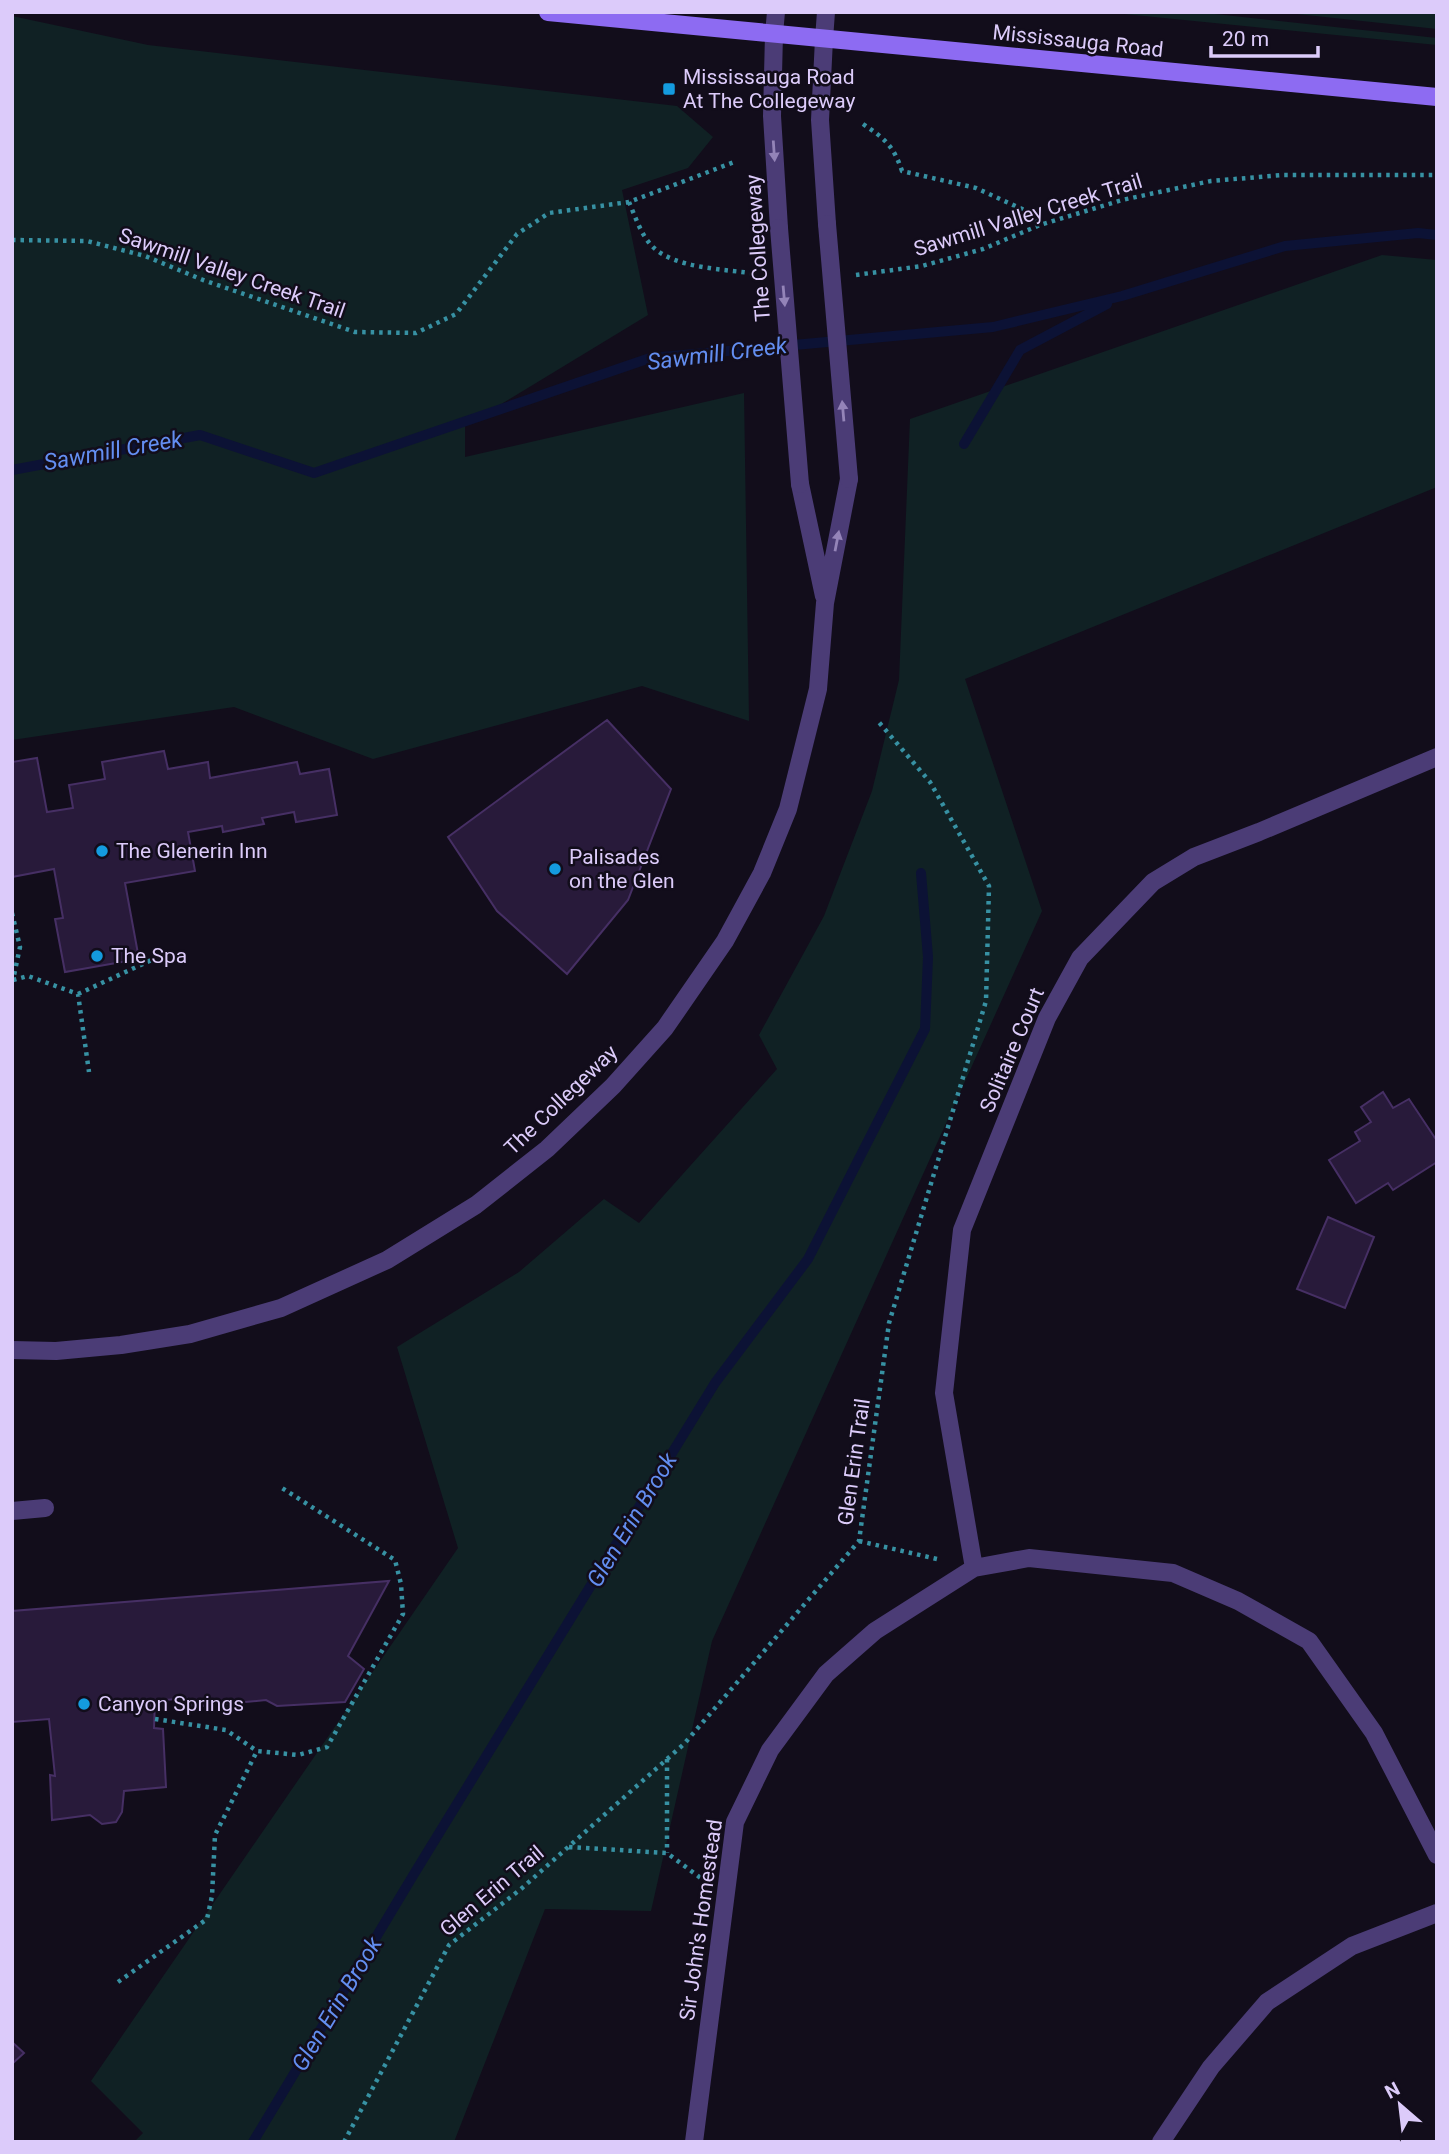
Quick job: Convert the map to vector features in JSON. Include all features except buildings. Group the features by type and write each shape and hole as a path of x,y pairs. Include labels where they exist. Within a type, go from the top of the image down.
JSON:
{"main road":[{"name":"Mississauga Road","path":"548,12 1437,97"}],"street":[{"name":"The Collegeway","path":"776,12 772,116 800,484 825,603"},
{"name":"The Collegeway","path":"12,1350 56,1351 121,1345 190,1334 281,1308 387,1259 476,1205 547,1149 613,1086 665,1028 726,941 762,873 788,809 818,689 825,603 849,479 820,120 826,12"},
{"name":"Solitaire Court","path":"974,1568 944,1393 962,1230 1047,1018 1080,958 1153,882 1194,857 1437,757"},
{"path":"12,1511 45,1508"},
{"name":"Sir John's Homestead","path":"694,2142 735,1822 770,1750 826,1674 875,1631 974,1568 1029,1558 1173,1573 1238,1601 1309,1641 1374,1733 1437,1855"},
{"path":"1161,2142 1211,2067 1267,2002 1352,1946 1437,1913"}],"path":[{"path":"863,124 885,138 895,151 902,171 976,188 1024,210 1041,225"},
{"name":"Sawmill Valley Creek Trail","path":"12,240 87,241 145,256 203,280 355,332 416,333 457,314 517,234 550,213 629,202 737,161"},
{"name":"Sawmill Valley Creek Trail","path":"844,275 922,266 983,249 1041,225 1122,200 1211,181 1283,175 1437,174"},
{"path":"629,202 641,230 652,246 673,261 760,274"},
{"name":"Glen Erin Trail","path":"344,2142 449,1945 521,1889 684,1744 859,1541 889,1323 986,1002 989,899 989,886 930,782 877,720"},
{"path":"12,913 20,947 13,980 29,976 78,994 160,956"},
{"path":"78,994 89,1072"},
{"path":"155,1719 226,1730 257,1751 298,1755 327,1748 403,1614 401,1584 395,1560 282,1488"},
{"path":"859,1541 974,1568"},
{"path":"118,1982 207,1919 212,1896 215,1835 257,1751"},
{"path":"667,1759 667,1853"},
{"path":"568,1847 667,1853 726,1898"}],"shaded area":[{"path":"1104,12 1197,12 1437,38 1437,45"},
{"path":"1278,12 1437,12 1437,29"},
{"path":"12,16 148,45 677,106 713,137 688,168 622,190 648,315 465,426 465,457 744,393 749,721 642,686 373,759 234,707 12,740"},
{"path":"1382,255 1437,260 1437,487 965,679 1042,911 712,1641 651,1911 545,1909 454,2142 134,2142 143,2133 91,2081 458,1548 397,1347 519,1272 604,1199 639,1223 777,1069 759,1035 824,916 872,791 899,680 910,419"}],"waterway":[{"name":"Sawmill Creek","path":"12,470 200,435 314,473 650,358 993,327 1122,296 1285,246 1418,233 1437,235"},
{"name":"Glen Erin Brook","path":"964,444 1020,350 1107,304"},
{"name":"Glen Erin Brook","path":"253,2142 715,1383 808,1259 925,1029 928,957 921,873"}],"place":[{"name":"Mississauga Road At The Collegeway","path":"669,89"},
{"name":"The Glenerin Inn","path":"102,851"},
{"name":"Palisades on the Glen","path":"555,869"},
{"name":"The Spa","path":"97,956"},
{"name":"Canyon Springs","path":"84,1704"}]}
